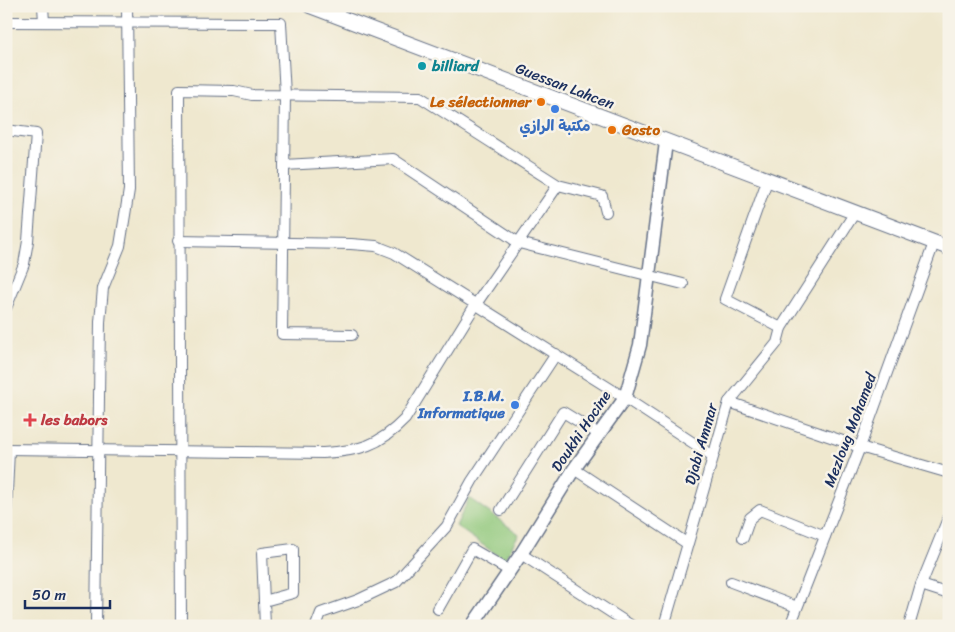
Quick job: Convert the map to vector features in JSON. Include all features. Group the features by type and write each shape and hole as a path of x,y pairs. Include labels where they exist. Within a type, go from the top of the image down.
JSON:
{"main road":[{"name":"Guessan Lahcen","path":"310,6 854,214 949,248"}],"street":[{"path":"43,6 44,22"},
{"path":"96,626 100,322 103,288 120,246 129,190 127,6"},
{"path":"6,22 128,24 281,23 284,95 282,334 352,335"},
{"path":"181,626 178,241 179,90 284,95 420,97 558,185 602,196 606,212"},
{"path":"6,130 36,134 28,241 24,264 6,308"},
{"name":"Doukhi Hocine","path":"477,625 574,469 624,398 640,346 666,142"},
{"path":"284,165 393,159 519,243 683,284"},
{"path":"767,180 725,299 781,328"},
{"path":"6,514 8,449 180,449 323,452 350,451 372,445 390,435 405,420 476,304 558,185"},
{"name":"Djabi Ammar","path":"664,626 728,402 777,343 781,328 854,214"},
{"path":"178,241 376,246 394,253 556,354 713,456"},
{"name":"Mezloug Mohamed","path":"790,626 860,447 934,243"},
{"path":"316,626 321,613 358,600 396,582 447,526 472,481 556,354"},
{"path":"728,402 860,447 949,474"},
{"path":"501,510 563,412 599,434"},
{"path":"574,469 688,544"},
{"path":"743,538 750,518 760,510 825,536"},
{"path":"909,626 921,585 949,516"},
{"path":"264,601 292,593 293,549 262,553 264,626"},
{"path":"438,609 472,549 510,571"},
{"path":"521,554 632,626"},
{"path":"731,582 797,607"},
{"path":"921,585 949,594"}],"green space":[{"path":"469,498 519,534 504,560 456,526"}],"place":[{"name":"billiard","path":"422,66"},
{"name":"Le sélectionner","path":"541,102"},
{"name":"مكتبة الرازي","path":"555,109"},
{"name":"Gosto","path":"612,130"},
{"name":"I.B.M. Informatique","path":"515,405"},
{"name":"les babors","path":"30,420"}]}
